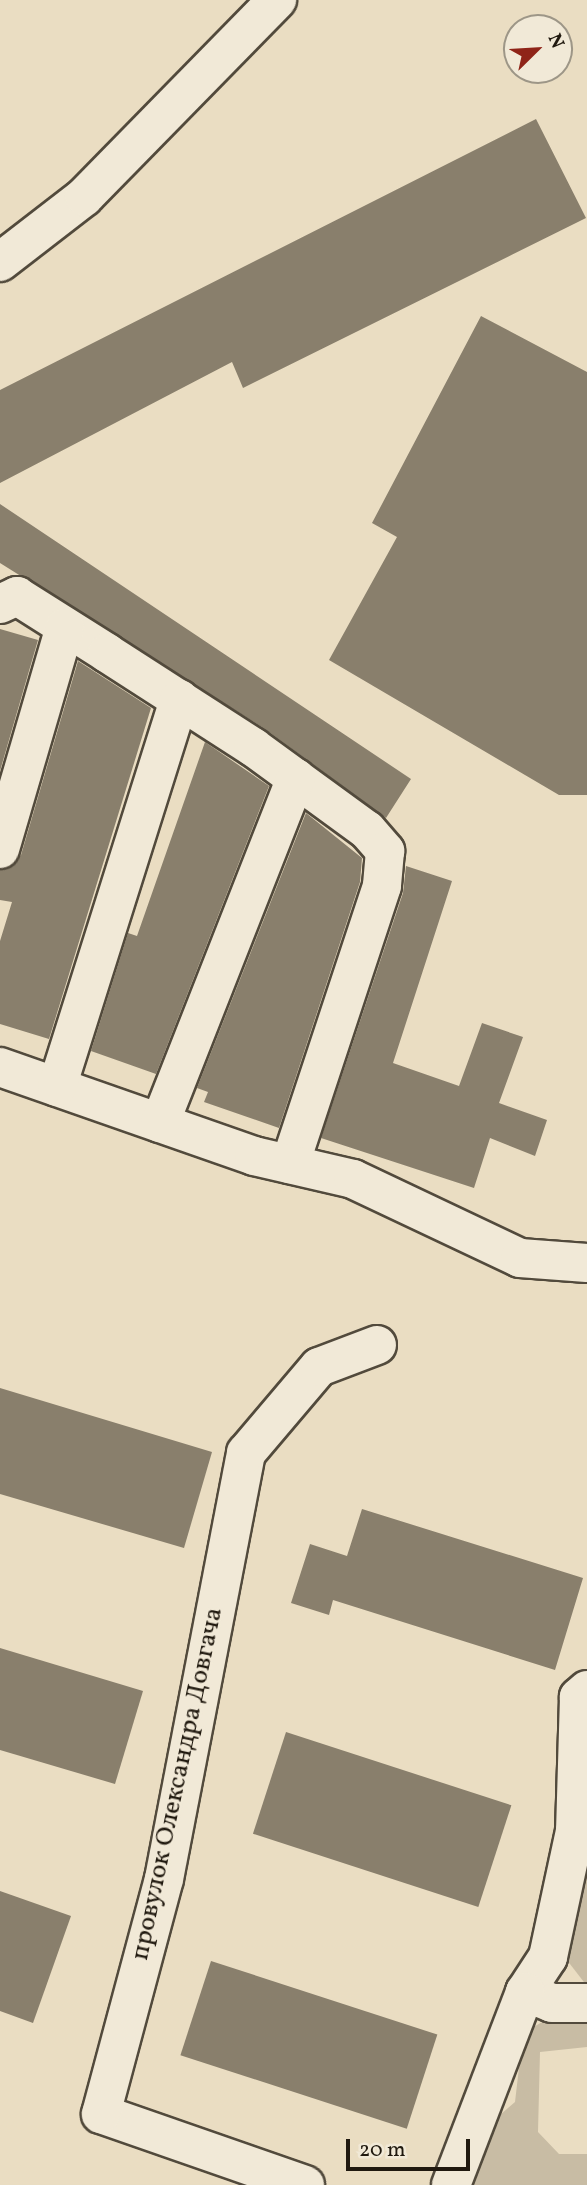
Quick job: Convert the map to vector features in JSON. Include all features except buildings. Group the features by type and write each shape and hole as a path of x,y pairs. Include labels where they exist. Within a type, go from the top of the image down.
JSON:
{"lane":[{"path":"0,262 84,197 278,0"},
{"path":"0,604 17,596 179,699 296,778 386,851 382,886 290,1164"},
{"path":"0,849 65,627"},
{"path":"57,1087 179,699"},
{"path":"160,1124 296,778"},
{"path":"0,1067 160,1124 290,1164 354,1179 520,1258 587,1263"},
{"name":"провулок Олександра Довгача","path":"305,2185 101,2114 164,1879 246,1453 319,1367 377,1345"},
{"path":"451,2185 525,1992 548,1957 575,1830 579,1697 587,1690"},
{"path":"525,1992 552,2003 587,2003"}],"shaded area":[{"path":"587,1849 587,1986 563,1955"},
{"path":"544,2021 587,2021 587,2047 540,2052 538,2132 559,2154 587,2154 587,2185 461,2185 484,2129 515,2102 523,2033"}]}
